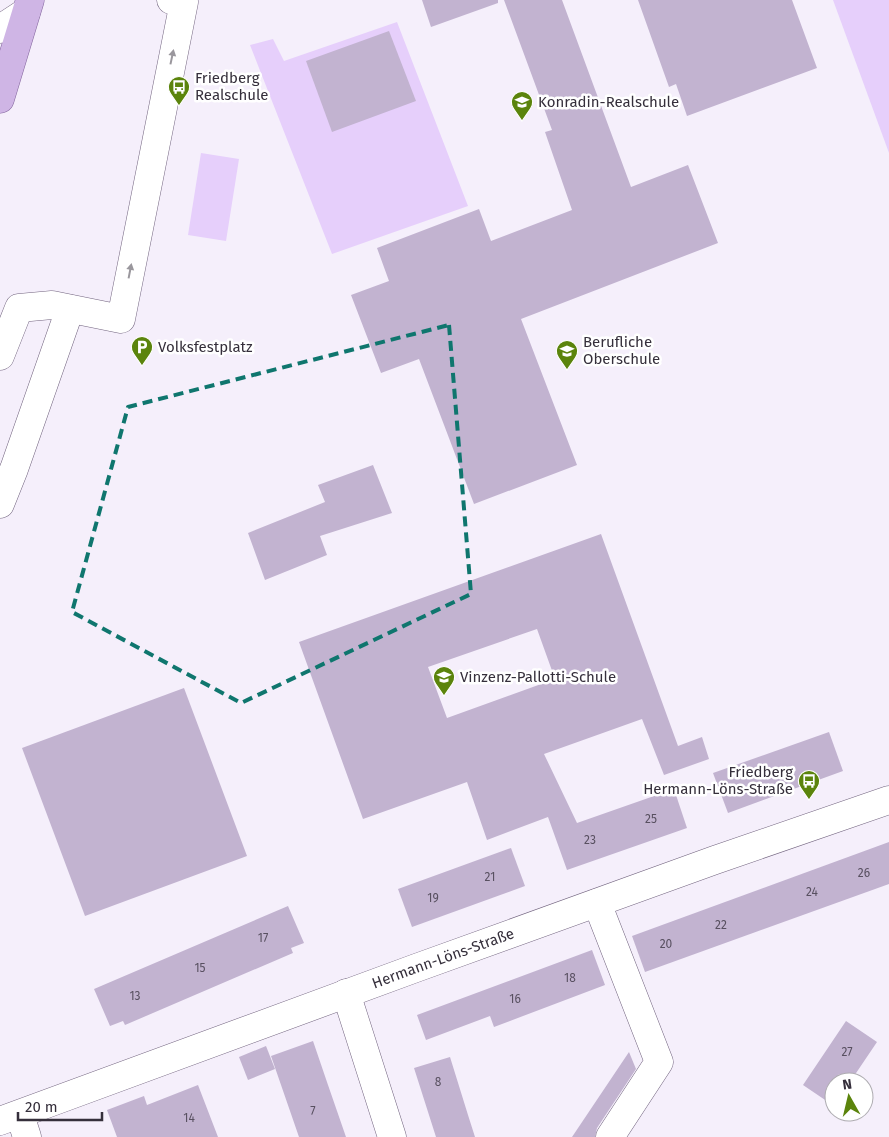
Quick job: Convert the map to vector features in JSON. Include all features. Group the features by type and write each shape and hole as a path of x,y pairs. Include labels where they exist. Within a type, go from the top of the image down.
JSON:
{"main road":[{"path":"0,99 28,6"}],"street":[{"path":"0,356 19,308 52,305 121,319 184,2 170,0"},
{"path":"0,29 28,6"},
{"path":"0,504 70,309"},
{"name":"Hermann-Löns-Straße","path":"16,1124 346,993 889,800"},
{"path":"597,903 659,1062 610,1137"},
{"path":"346,993 392,1137"}],"highlighted area":[{"path":"449,325 471,594 241,703 72,612 128,407"}],"shaded area":[{"path":"833,0 889,0 889,153"},
{"path":"397,22 468,206 332,254 250,45 273,39 284,61"},
{"path":"201,153 239,159 226,241 188,235"}],"building":[{"path":"422,0 498,0 498,3 431,27"},
{"path":"504,0 562,0 631,187 688,165 718,243 521,319 577,465 474,504 419,359 381,373 351,295 389,281 377,248 479,209 491,241 572,210 545,132 552,130"},
{"path":"638,0 792,0 817,68 687,116 676,84 669,87"},
{"path":"389,31 416,101 332,132 306,61"},
{"path":"373,465 392,513 320,536 327,555 265,580 248,533 325,502 318,485"},
{"path":"601,534 678,746 702,737 709,759 664,775 642,719 544,754 577,823 674,789 687,828 567,870 548,817 487,840 467,782 363,819 299,642","holes":["537,629 555,679 447,718 428,667"]},
{"path":"184,688 247,856 85,916 22,748"},
{"path":"829,732 843,771 728,813 713,773"},
{"path":"889,842 889,884 645,972 632,936"},
{"path":"511,848 525,886 412,927 398,889"},
{"path":"288,906 304,943 291,948 293,953 125,1025 123,1021 110,1026 94,989"},
{"path":"592,950 605,985 494,1027 490,1016 426,1040 417,1015"},
{"path":"846,1021 877,1042 857,1072 824,1072 824,1099 803,1085"},
{"path":"313,1041 346,1137 299,1137 271,1056"},
{"path":"266,1046 275,1069 248,1080 239,1057"},
{"path":"629,1052 636,1069 597,1128 595,1137 572,1137"},
{"path":"450,1057 475,1137 436,1137 414,1068"},
{"path":"198,1085 218,1137 117,1137 107,1110 144,1096 147,1105"}],"place":[{"name":"Friedberg Realschule","path":"179,106"},
{"name":"Konradin-Realschule","path":"522,121"},
{"name":"Volksfestplatz","path":"142,366"},
{"name":"Berufliche Oberschule","path":"567,370"},
{"name":"Vinzenz-Pallotti-Schule","path":"444,696"},
{"name":"Friedberg Hermann-Löns-Straße","path":"809,800"}]}
